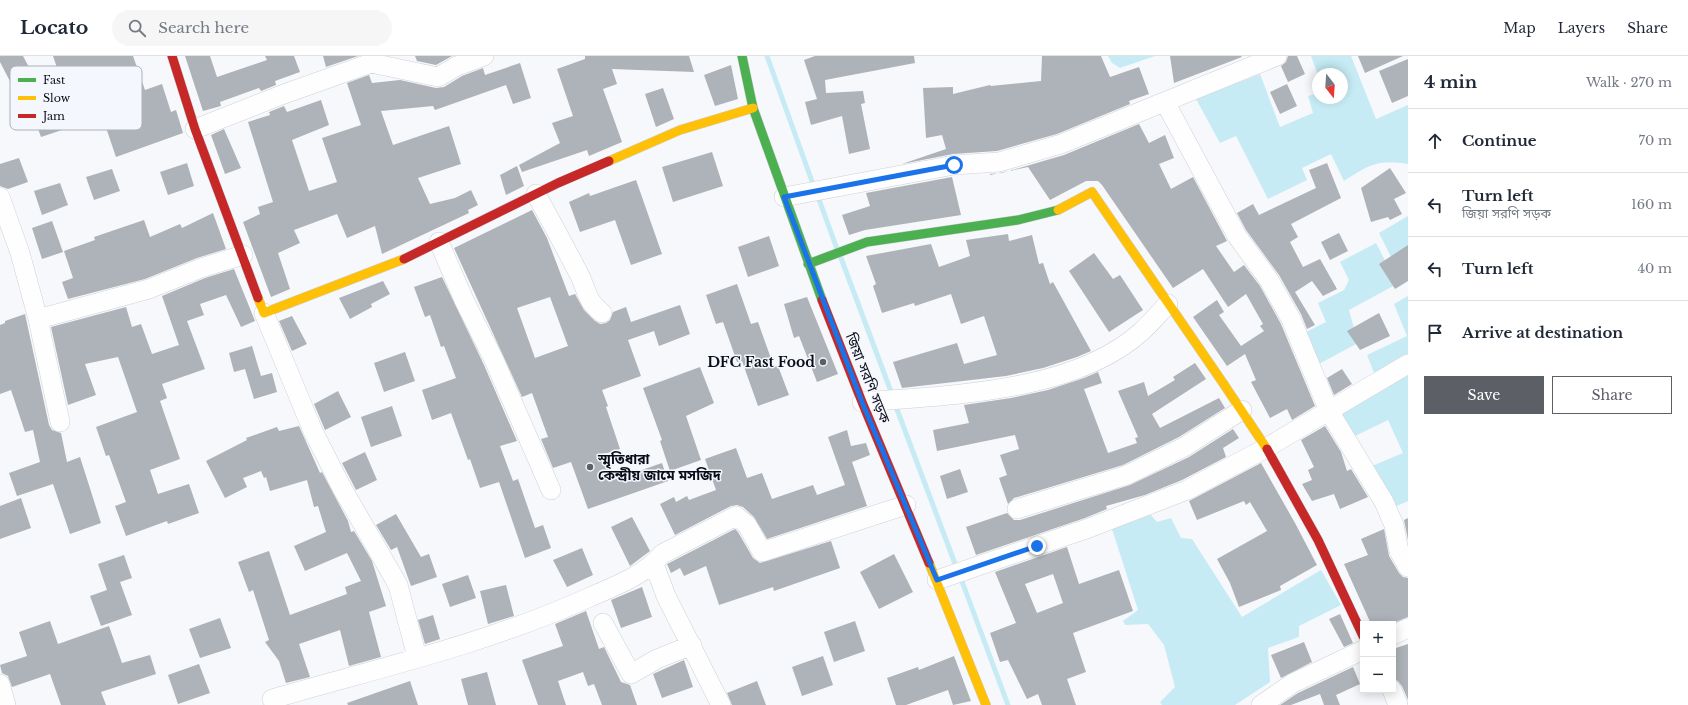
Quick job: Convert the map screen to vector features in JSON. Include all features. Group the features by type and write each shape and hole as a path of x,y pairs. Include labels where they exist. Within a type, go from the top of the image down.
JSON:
{"street":[{"path":"172,56 195,129 264,313 313,431 342,488 398,585 417,657"},
{"path":"195,129 284,94 371,63 438,77 457,66 484,56"},
{"name":"জিয়া সরণি সড়ক","path":"742,56 753,108 808,264 862,402 937,580 985,705"},
{"path":"784,197 954,165 999,162 1061,144 1277,56"},
{"path":"1165,102 1237,236 1269,280 1291,319 1329,410 1384,502 1394,525 1399,551 1408,567"},
{"path":"264,313 397,262 536,194 680,130 753,108"},
{"path":"808,264 867,242 1018,220 1054,212 1092,192 1242,410 1266,448 1334,568 1360,629"},
{"path":"536,194 581,278 588,298 592,305 602,313"},
{"path":"0,197 20,253 38,319 60,422"},
{"path":"439,242 464,300 494,360 551,490"},
{"path":"38,319 149,289 201,268 243,255"},
{"path":"862,402 976,393 1072,372 1109,354 1140,333 1168,304"},
{"path":"937,580 989,564 1187,490 1266,448 1408,364"},
{"path":"1017,509 1127,475 1184,447 1242,410"},
{"path":"272,699 490,637 553,614 618,585 654,564 662,554 736,516 747,525 762,552 906,505"},
{"path":"654,564 666,596 721,705"},
{"path":"603,624 631,674 657,660 692,645"},
{"path":"1396,634 1408,628"},
{"path":"1262,705 1293,683 1360,651"},
{"path":"0,684 6,705"},
{"path":"1393,693 1398,705"}],"water":[{"path":"1108,56 1155,56 1120,68 1112,63"},
{"path":"1311,56 1351,56 1376,119 1408,105 1408,164 1381,163 1368,167 1344,181 1331,154 1302,168 1307,180 1268,199 1236,136 1220,143 1196,99 1260,74 1280,127 1313,113 1308,96 1312,95 1312,104 1348,104 1348,68 1315,68"},
{"path":"1408,216 1408,253 1393,261 1379,233"},
{"path":"1376,243 1397,284 1349,310 1358,343 1317,365 1304,333 1326,322 1318,303 1344,290 1349,280 1340,262"},
{"path":"1408,296 1408,359 1376,378 1367,355 1407,336 1394,304"},
{"path":"1408,370 1408,501 1392,508 1367,468 1403,453 1388,420 1351,438 1335,413"},
{"path":"1149,513 1157,522 1171,518 1181,538 1192,539 1242,617 1321,570 1341,605 1299,626 1299,637 1268,648 1270,682 1235,705 1162,705 1160,702 1175,687 1164,645 1148,624 1125,625 1123,621 1138,610 1112,529"}],"building":[{"path":"0,56 23,56 28,66 10,66 10,81 0,62"},
{"path":"53,56 133,56 137,66 56,66"},
{"path":"185,56 210,56 217,77 267,60 265,56 294,56 300,72 275,81 276,85 261,91 259,88 220,102 221,106 203,111"},
{"path":"323,56 358,56 326,67"},
{"path":"415,56 452,56 436,65 417,61"},
{"path":"585,56 689,56 694,72 612,69 617,84 603,89 622,142 589,156 587,150 522,172 519,165 560,143 552,123 573,116 557,69 585,59"},
{"path":"815,56 914,56 915,63 825,80 826,93 863,91 865,103 861,104 870,149 849,154 842,116 811,125 805,102 817,99 804,60"},
{"path":"1042,56 1101,56 1110,77 1139,67 1149,94 1129,101 1130,104 1057,134 997,151 953,154 902,164 946,149 942,135 926,138 923,88 953,87 953,94 990,85 1041,81"},
{"path":"1170,56 1241,56 1242,57 1174,83"},
{"path":"1288,56 1297,56 1305,74 1288,82 1281,66 1286,62"},
{"path":"1358,56 1403,56 1365,73"},
{"path":"1408,59 1408,96 1392,103 1379,71"},
{"path":"520,63 531,98 513,104 506,85 435,110 433,106 381,111 393,145 449,126 461,164 418,178 430,204 455,198 471,190 478,205 468,210 469,213 382,254 375,226 347,238 337,214 294,230 300,243 278,253 290,289 271,297 243,222 260,214 258,207 273,202 248,122 270,115 269,112 284,106 287,112 321,100 329,125 292,140 309,191 337,182 322,138 361,125 347,83 369,75 372,83 400,80 436,88 444,87 462,76 483,68 485,75"},
{"path":"731,65 738,99 715,106 704,75"},
{"path":"142,82 145,90 162,84 171,112 176,110 183,133 116,157 107,130 142,130"},
{"path":"1287,84 1297,106 1280,114 1270,92"},
{"path":"663,88 674,119 656,127 645,94"},
{"path":"1139,124 1149,143 1165,135 1174,158 1159,164 1171,189 1193,177 1227,241 1216,246 1234,272 1244,265 1260,286 1281,324 1315,406 1292,420 1287,409 1270,418 1251,382 1256,380 1245,354 1227,366 1193,317 1217,300 1224,312 1219,315 1241,346 1264,331 1260,326 1263,324 1246,294 1228,307 1203,269 1173,288 1098,181 1086,181 1050,200 1028,167 1009,171 1064,155"},
{"path":"224,129 241,168 225,174 211,135"},
{"path":"38,130 62,130 41,137"},
{"path":"712,152 723,186 673,202 662,167"},
{"path":"19,158 28,182 8,189 0,186 0,164"},
{"path":"187,163 194,186 168,195 160,172"},
{"path":"1327,163 1341,198 1291,224 1298,237 1290,242 1303,267 1320,259 1337,289 1323,296 1312,281 1295,292 1315,325 1307,329 1301,314 1279,275 1246,230 1237,213 1253,204 1259,215 1316,188 1309,170"},
{"path":"517,166 524,186 506,195 500,175"},
{"path":"1390,168 1406,193 1394,199 1402,214 1390,220 1388,217 1371,222 1361,188"},
{"path":"112,169 120,191 94,200 86,177"},
{"path":"952,177 961,215 865,230 849,235 842,215 870,206 866,193"},
{"path":"636,180 662,254 631,265 615,220 580,232 569,202 589,193 590,196"},
{"path":"60,183 68,205 42,215 34,191"},
{"path":"532,210 547,238 569,296 575,294 584,310 595,321 600,324 606,323 610,320 613,312 626,307 631,322 680,305 690,334 659,346 654,331 628,340 641,376 602,390 620,449 604,454 613,480 662,463 668,481 588,509 571,462 553,468 541,439 548,437 532,393 522,397 454,248","holes":["550,297 568,346 535,358 517,308"]},
{"path":"213,213 226,249 197,258 145,279 68,299 62,282 73,278 64,251 95,240 94,237 144,220 150,237 180,224 182,228"},
{"path":"52,221 63,252 42,259 32,228"},
{"path":"1339,233 1348,251 1330,260 1321,242"},
{"path":"1008,234 1009,241 1032,235 1039,264 1043,263 1050,284 1053,282 1091,351 1043,368 1006,376 902,388 893,362 957,343 964,364 997,355 984,316 961,324 951,294 915,306 914,303 882,313 873,286 876,284 866,256 931,244 939,267 970,256 966,240"},
{"path":"769,236 779,266 748,277 738,247"},
{"path":"1408,245 1408,281 1395,289 1379,264"},
{"path":"1094,253 1113,279 1120,275 1143,310 1109,332 1069,271"},
{"path":"234,269 255,321 241,327 226,295 200,304 204,315 187,321 205,369 162,384 167,398 160,401 180,459 150,470 158,494 189,484 199,513 168,524 167,521 126,536 115,506 126,502 109,455 106,456 96,427 137,412 118,357 85,364 96,395 68,405 51,327 126,307 132,327 141,324 152,354 179,345 162,296 205,278"},
{"path":"442,277 484,365 517,441 500,446 513,481 518,479 535,528 543,525 551,548 525,558 499,482 480,488 451,413 432,420 422,390 456,378 444,346 441,347 430,315 425,317 414,287"},
{"path":"383,281 390,294 371,304 372,307 350,319 339,298"},
{"path":"737,284 751,324 758,322 774,367 778,366 789,395 758,406 742,361 737,362 723,322 716,324 706,295"},
{"path":"807,297 838,374 817,382 799,336 794,338 784,304"},
{"path":"1379,313 1390,336 1360,350 1347,331"},
{"path":"25,314 49,425 52,430 61,433 67,462 80,457 101,523 70,534 53,484 17,496 9,473 40,462 33,430 25,432 11,390 0,394 0,325 5,323 5,321"},
{"path":"292,316 307,344 292,351 279,321"},
{"path":"252,346 261,376 272,373 277,392 254,399 245,369 234,372 229,353"},
{"path":"405,352 415,381 384,392 374,363"},
{"path":"1195,363 1206,379 1152,414 1160,428 1219,398 1225,408 1179,437 1123,465 1014,498 1008,504 999,478 1007,475 1000,455 1019,449 1015,435 937,451 933,430 969,423 964,405 1011,398 1048,390 1098,372 1102,383 1084,389 1108,453 1137,443 1135,438 1138,437 1118,391 1144,382 1148,396 1175,380 1173,377"},
{"path":"700,367 714,403 686,416 701,460 670,471 660,441 662,440 643,388"},
{"path":"1342,369 1352,384 1334,395 1327,378"},
{"path":"338,391 351,417 325,430 314,404"},
{"path":"392,406 402,436 371,447 361,417"},
{"path":"299,426 320,473 322,472 348,521 351,532 354,531 372,561 386,606 369,612 381,657 349,666 340,630 299,644 310,677 286,683 279,661 265,642 269,640 253,590 249,592 238,562 269,551 290,615 347,594 345,587 361,581 347,553 305,571 294,546 326,532 318,506 314,507 307,480 270,491 266,477 264,478 261,471 243,478 247,487 225,498 206,461 247,440 246,438 277,427 279,431"},
{"path":"1325,426 1341,452 1347,471 1351,469 1368,497 1340,509 1334,494 1312,501 1302,484 1312,480 1308,470 1314,467 1301,440"},
{"path":"1233,429 1239,438 1223,448 1226,457 1182,480 1145,495 1106,506 1107,509 1085,518 976,555 966,527 1007,513 1014,520 1020,520 1130,485 1189,457"},
{"path":"847,430 851,446 866,443 870,455 852,462 867,506 767,539 754,517 743,507 737,505 731,506 675,535 660,504 674,497 676,502 687,496 689,500 716,490 705,459 736,448 747,478 762,473 772,499 813,485 817,495 845,485 828,437"},
{"path":"365,452 377,480 356,490 342,463"},
{"path":"1261,463 1317,565 1280,586 1281,590 1239,607 1230,583 1217,559 1267,531 1250,502 1246,505 1244,501 1197,520 1189,501"},
{"path":"960,469 968,492 947,499 940,476"},
{"path":"21,498 31,528 0,539 0,506"},
{"path":"396,514 421,557 429,554 437,577 411,586 397,547 391,550 376,525"},
{"path":"632,517 650,551 630,566 611,527"},
{"path":"1408,518 1408,540 1404,520"},
{"path":"735,529 753,558 760,563 831,541 840,568 774,591 773,587 719,605 706,566 684,576 680,568 671,573 667,564"},
{"path":"1384,529 1389,556 1399,573 1403,577 1408,578 1408,617 1396,622 1370,621 1344,564 1368,555 1361,539"},
{"path":"1067,547 1079,584 1119,570 1133,611 1073,633 1086,672 1067,679 1076,705 1042,705 1038,694 1027,699 1008,660 1000,662 990,633 1016,623 995,572","holes":["1053,574 1063,603 1037,613 1025,584"]},
{"path":"582,548 593,575 567,587 553,560"},
{"path":"894,554 913,592 879,609 860,572"},
{"path":"124,555 132,578 120,582 132,615 101,626 90,596 107,590 98,564"},
{"path":"468,575 476,598 450,607 442,584"},
{"path":"506,585 514,616 488,624 480,591"},
{"path":"642,587 652,617 621,628 611,600"},
{"path":"586,611 599,649 604,647 621,682 630,685 637,705 602,705 594,684 588,686 583,672 558,681 566,705 538,705 522,660 563,646 555,624"},
{"path":"1340,614 1353,643 1344,647 1329,619"},
{"path":"433,615 440,639 425,644 418,620"},
{"path":"220,618 231,648 200,658 189,629"},
{"path":"50,621 58,644 109,626 122,663 150,655 156,674 101,692 106,705 61,705 50,674 12,687 8,676 2,673 0,665 27,656 19,632"},
{"path":"855,621 865,651 834,662 824,632"},
{"path":"1304,642 1312,662 1281,678 1271,655"},
{"path":"1408,644 1408,700 1402,686 1396,680 1396,648"},
{"path":"823,656 833,685 802,696 792,667"},
{"path":"954,656 971,701 953,705 948,690 906,705 896,705 887,678 918,667 919,670"},
{"path":"684,660 693,687 662,698 653,674"},
{"path":"199,664 210,693 178,704 168,675"},
{"path":"1353,667 1360,684 1336,695 1340,705 1324,705 1320,694 1291,705 1280,705 1298,693"},
{"path":"487,672 496,705 468,705 461,679"},
{"path":"410,681 418,705 348,705 347,703"},
{"path":"757,681 766,705 732,705 727,693"}],"waterway":[{"path":"767,56 814,187"},
{"path":"817,194 837,249"},
{"path":"841,258 893,397"},
{"path":"895,404 957,569"},
{"path":"960,576 1008,705"}],"traffic: fast":[{"path":"742,56 753,108 822,300"},
{"path":"808,264 867,242 1018,220 1058,210"}],"traffic: slow":[{"path":"609,161 680,130 753,108"},
{"path":"1058,210 1092,192 1267,449"},
{"path":"258,298 264,313 404,259"},
{"path":"929,563 986,705"}],"traffic: jam":[{"path":"172,56 195,129 258,298"},
{"path":"404,259 558,183 609,161"},
{"path":"822,300 862,402 929,563"},
{"path":"1267,449 1318,540 1360,630"}],"place":[{"name":"DFC Fast Food","path":"823,362"},
{"name":"স্মৃতিধারা কেন্দ্রীয় জামে মসজিদ","path":"590,467"}],"route":[{"path":"954,165 784,197 808,264 862,402 937,580 989,564 1037,546"}]}
